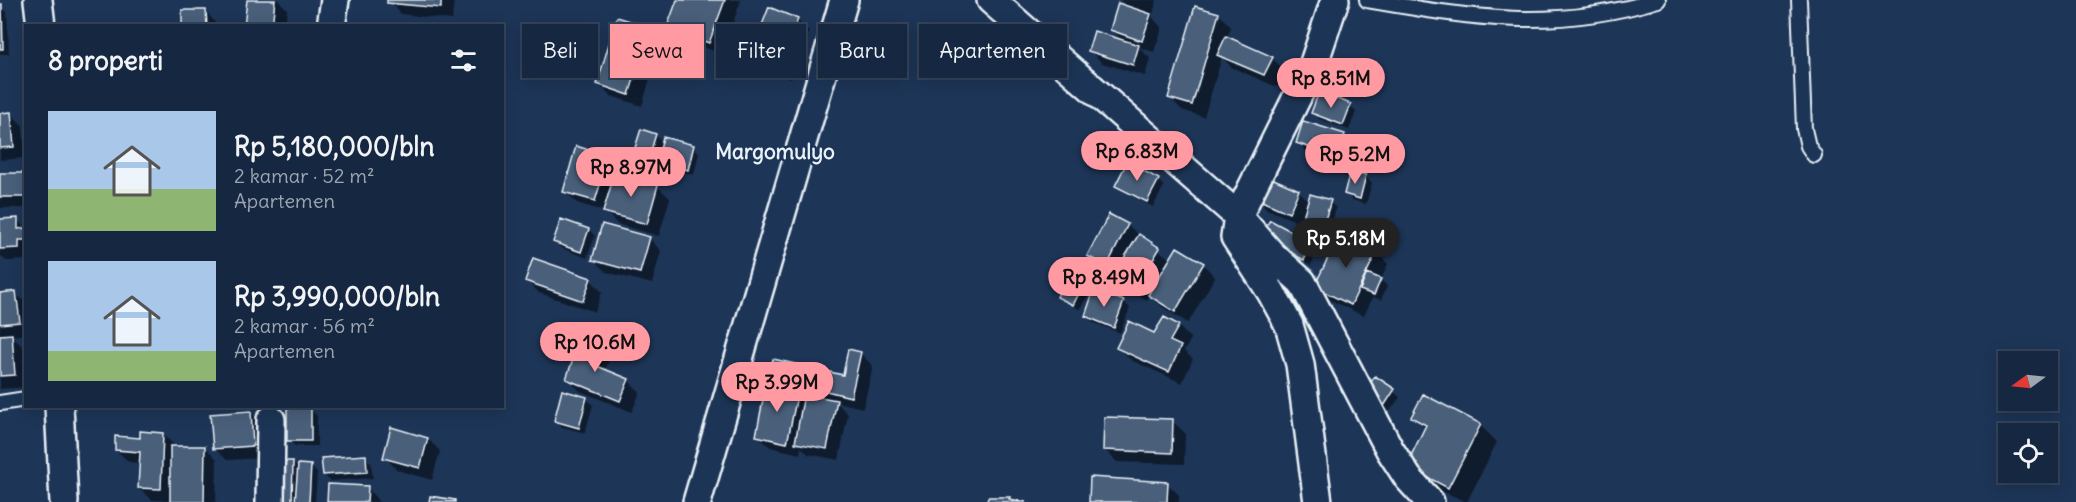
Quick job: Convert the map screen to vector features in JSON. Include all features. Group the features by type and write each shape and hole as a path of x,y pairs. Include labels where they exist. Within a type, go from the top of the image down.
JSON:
{"street":[{"path":"38,0 41,24"},
{"path":"331,24 335,0"},
{"path":"697,502 844,0"},
{"path":"991,0 1238,216 1273,256 1302,282 1390,450 1408,478 1430,502"},
{"path":"1318,502 1300,364 1284,317 1234,237 1238,216 1314,63 1335,0"},
{"path":"59,408 64,502"},
{"path":"270,502 271,420"}],"lane":[{"path":"1367,0 1466,17 1536,21 1598,15 1658,0"},
{"path":"1799,0 1804,129 1808,146 1814,155"},
{"path":"0,402 24,399"}],"building":[{"path":"247,0 275,0 272,24 244,24"},
{"path":"387,0 441,0 441,8 387,3"},
{"path":"677,0 725,0 709,43 704,41 704,24 668,24"},
{"path":"1118,3 1151,14 1142,41 1110,30"},
{"path":"0,4 2,4 3,49 0,49"},
{"path":"1195,6 1219,13 1192,105 1168,98"},
{"path":"769,7 798,19 796,24 762,24"},
{"path":"182,10 206,10 207,24 182,24"},
{"path":"617,17 640,24 615,24"},
{"path":"1094,31 1139,45 1133,65 1088,51"},
{"path":"1226,36 1273,57 1264,75 1217,55"},
{"path":"610,40 610,78 634,78 629,95 597,84"},
{"path":"1319,92 1351,104 1343,125 1311,113"},
{"path":"11,112 14,147 0,148 0,113"},
{"path":"1303,121 1345,134 1338,157 1296,143"},
{"path":"641,129 656,134 649,157 634,151"},
{"path":"663,137 694,145 688,170 657,161"},
{"path":"576,146 609,156 595,201 563,192"},
{"path":"1127,162 1159,179 1147,202 1115,186"},
{"path":"1350,171 1366,175 1360,199 1344,194"},
{"path":"615,172 658,185 647,224 603,212"},
{"path":"0,173 24,173 24,197 0,197"},
{"path":"1262,174 1299,190 1289,213 1253,197"},
{"path":"1310,194 1331,200 1322,230 1301,223"},
{"path":"1109,214 1128,224 1107,266 1087,256"},
{"path":"18,218 18,229 24,228 24,240 19,240 19,248 0,249 0,219"},
{"path":"561,219 589,229 581,252 553,242"},
{"path":"1270,220 1313,243 1304,260 1261,236"},
{"path":"602,224 650,237 640,273 592,260"},
{"path":"1340,233 1377,251 1351,305 1314,287"},
{"path":"1139,234 1160,248 1135,289 1113,276"},
{"path":"1177,247 1204,263 1175,312 1148,295"},
{"path":"533,258 591,278 583,301 525,281"},
{"path":"1069,272 1086,280 1073,305 1057,297"},
{"path":"1367,273 1381,279 1374,295 1360,290"},
{"path":"1094,289 1124,301 1114,328 1085,316"},
{"path":"16,291 20,322 0,324 0,293"},
{"path":"1164,317 1179,325 1170,341 1181,346 1169,372 1116,348 1129,321 1154,333"},
{"path":"12,334 15,375 0,376 0,335"},
{"path":"580,340 598,346 592,364 629,379 620,401 566,379"},
{"path":"848,349 861,352 851,397 769,377 773,359 843,375"},
{"path":"1375,376 1395,389 1384,406 1364,392"},
{"path":"766,384 798,391 787,443 756,436"},
{"path":"562,390 587,397 579,428 554,421"},
{"path":"804,394 837,400 827,449 795,443"},
{"path":"1423,394 1481,424 1448,488 1406,466 1426,425 1411,417"},
{"path":"287,408 311,408 311,441 287,441"},
{"path":"251,411 253,446 213,449 210,414"},
{"path":"1104,417 1173,419 1172,453 1103,450"},
{"path":"391,427 428,438 420,468 383,458"},
{"path":"140,431 163,433 161,489 138,488 140,452 115,450 115,436 140,438"},
{"path":"170,446 205,446 204,502 170,502"},
{"path":"366,455 367,472 323,475 321,458"},
{"path":"276,461 293,461 292,502 274,502"},
{"path":"298,464 311,465 309,502 295,502"},
{"path":"1090,477 1168,482 1167,502 1089,502"},
{"path":"328,484 368,486 367,502 327,502"},
{"path":"430,496 455,500 455,502 429,502"},
{"path":"988,497 1010,497 1009,499 1026,502 987,502"}],"district":[{"name":"Margomulyo","path":"775,152"}]}
